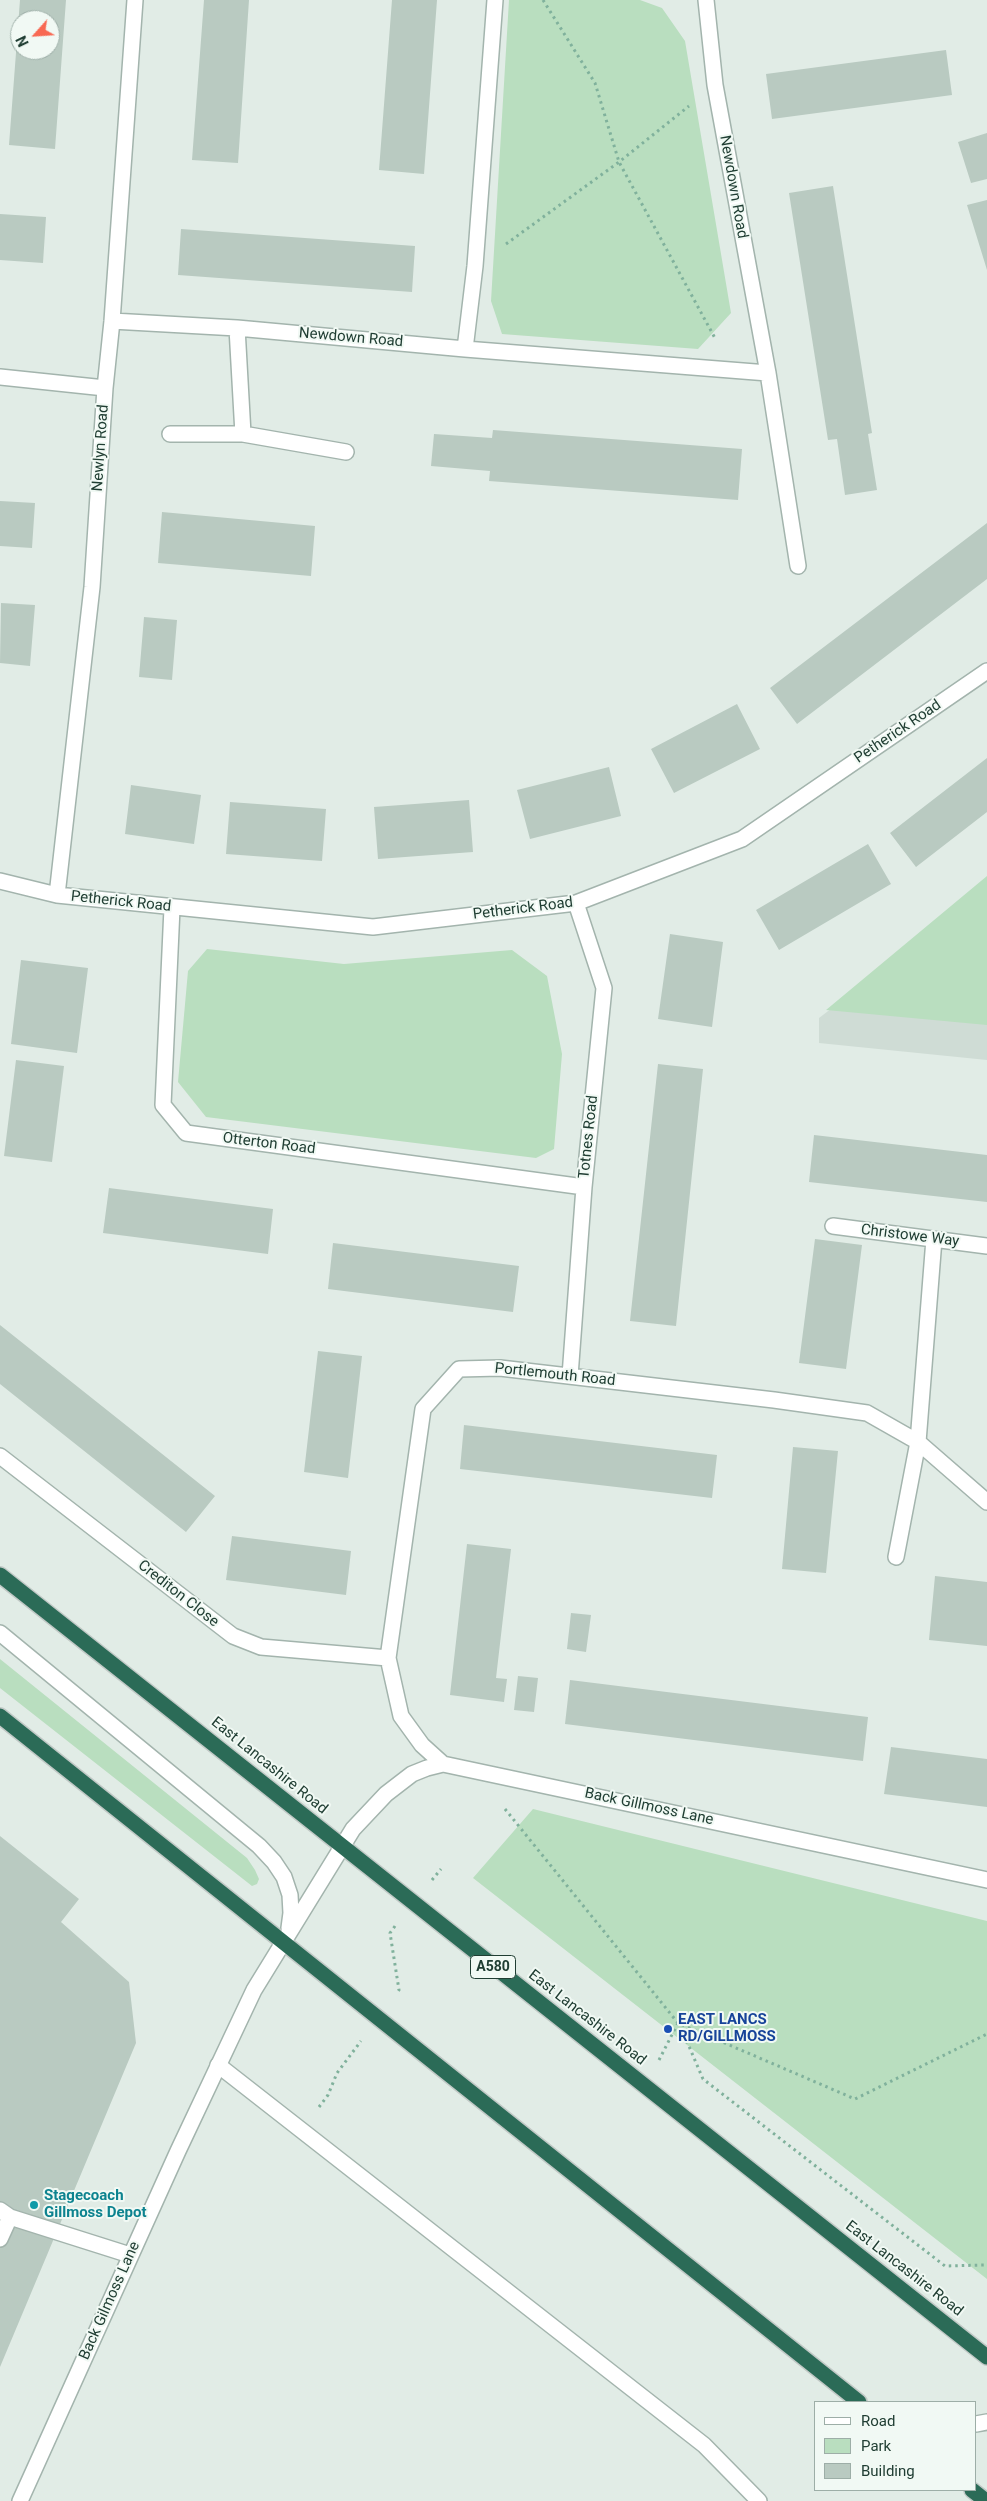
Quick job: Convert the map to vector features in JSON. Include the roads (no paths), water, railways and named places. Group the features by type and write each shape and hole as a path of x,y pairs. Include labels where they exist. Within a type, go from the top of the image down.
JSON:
{"highway":[{"name":"East Lancashire Road","path":"0,1576 987,2357"},
{"path":"0,1716 858,2401"},
{"path":"973,2491 986,2501"}],"street":[{"name":"Newlyn Road","path":"57,895 92,587 105,388 112,321 135,0"},
{"path":"465,349 476,266 495,0"},
{"name":"Newdown Road","path":"706,0 715,85 768,373 798,566"},
{"name":"Newdown Road","path":"112,321 238,328 465,349 768,373"},
{"path":"238,328 243,434"},
{"path":"0,378 105,388"},
{"path":"170,434 243,434 346,452"},
{"name":"Petherick Road","path":"0,881 57,895 373,927 576,903 742,839 987,671"},
{"name":"Totnes Road","path":"570,1376 584,1187 604,988 576,903"},
{"name":"Otterton Road","path":"172,908 164,1105 186,1133 584,1187"},
{"name":"Christowe Way","path":"833,1226 987,1246"},
{"path":"896,1557 918,1442 934,1240"},
{"name":"Portlemouth Road","path":"442,1764 422,1745 401,1716 388,1658 423,1409 460,1370 500,1368 774,1400 867,1413 918,1442 987,1502"},
{"name":"Crediton Close","path":"0,1456 233,1636 261,1647 388,1658"},
{"path":"0,1633 259,1846 274,1862 284,1877 290,1895 291,1913 284,1941"},
{"name":"Back Gillmoss Lane","path":"284,1941 342,1847 368,1810 412,1774 442,1764 987,1880"},
{"name":"Back Gilmoss Lane","path":"20,2501 130,2255 218,2065 254,1990 284,1941"},
{"path":"218,2065 704,2445 759,2501"},
{"path":"0,2239 5,2214 130,2255"}],"place":[{"name":"EAST LANCS RD/GILLMOSS","path":"668,2029"},
{"name":"Stagecoach Gillmoss Depot","path":"34,2205"}]}
